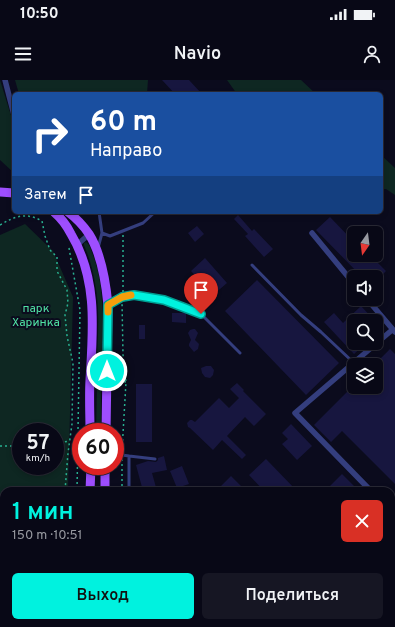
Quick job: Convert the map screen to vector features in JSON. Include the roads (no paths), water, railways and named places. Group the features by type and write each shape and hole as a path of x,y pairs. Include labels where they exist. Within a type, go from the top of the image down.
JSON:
{"main road":[{"path":"0,192 12,193"},
{"path":"57,214 78,244 90,284 93,324 90,382 90,423"},
{"path":"70,214 78,220 90,235 97,252 106,287 108,305 106,423"},
{"path":"90,475 90,487"},
{"path":"105,475 105,487"}],"street":[{"path":"6,80 12,106"},
{"path":"312,233 347,276"},
{"path":"78,244 90,235"},
{"path":"360,358 394,331 373,306"},
{"path":"347,369 295,413 367,487"}],"lane":[{"path":"97,252 102,233 99,214"},
{"path":"102,233 110,236 143,223 154,214"},
{"path":"252,265 301,315 349,358"},
{"path":"108,305 122,297 134,295 164,300 201,314 240,353"},
{"path":"124,455 155,459"},
{"path":"128,456 129,487"}],"park label":[{"name":"парк Харинка","path":"36,316"}]}
